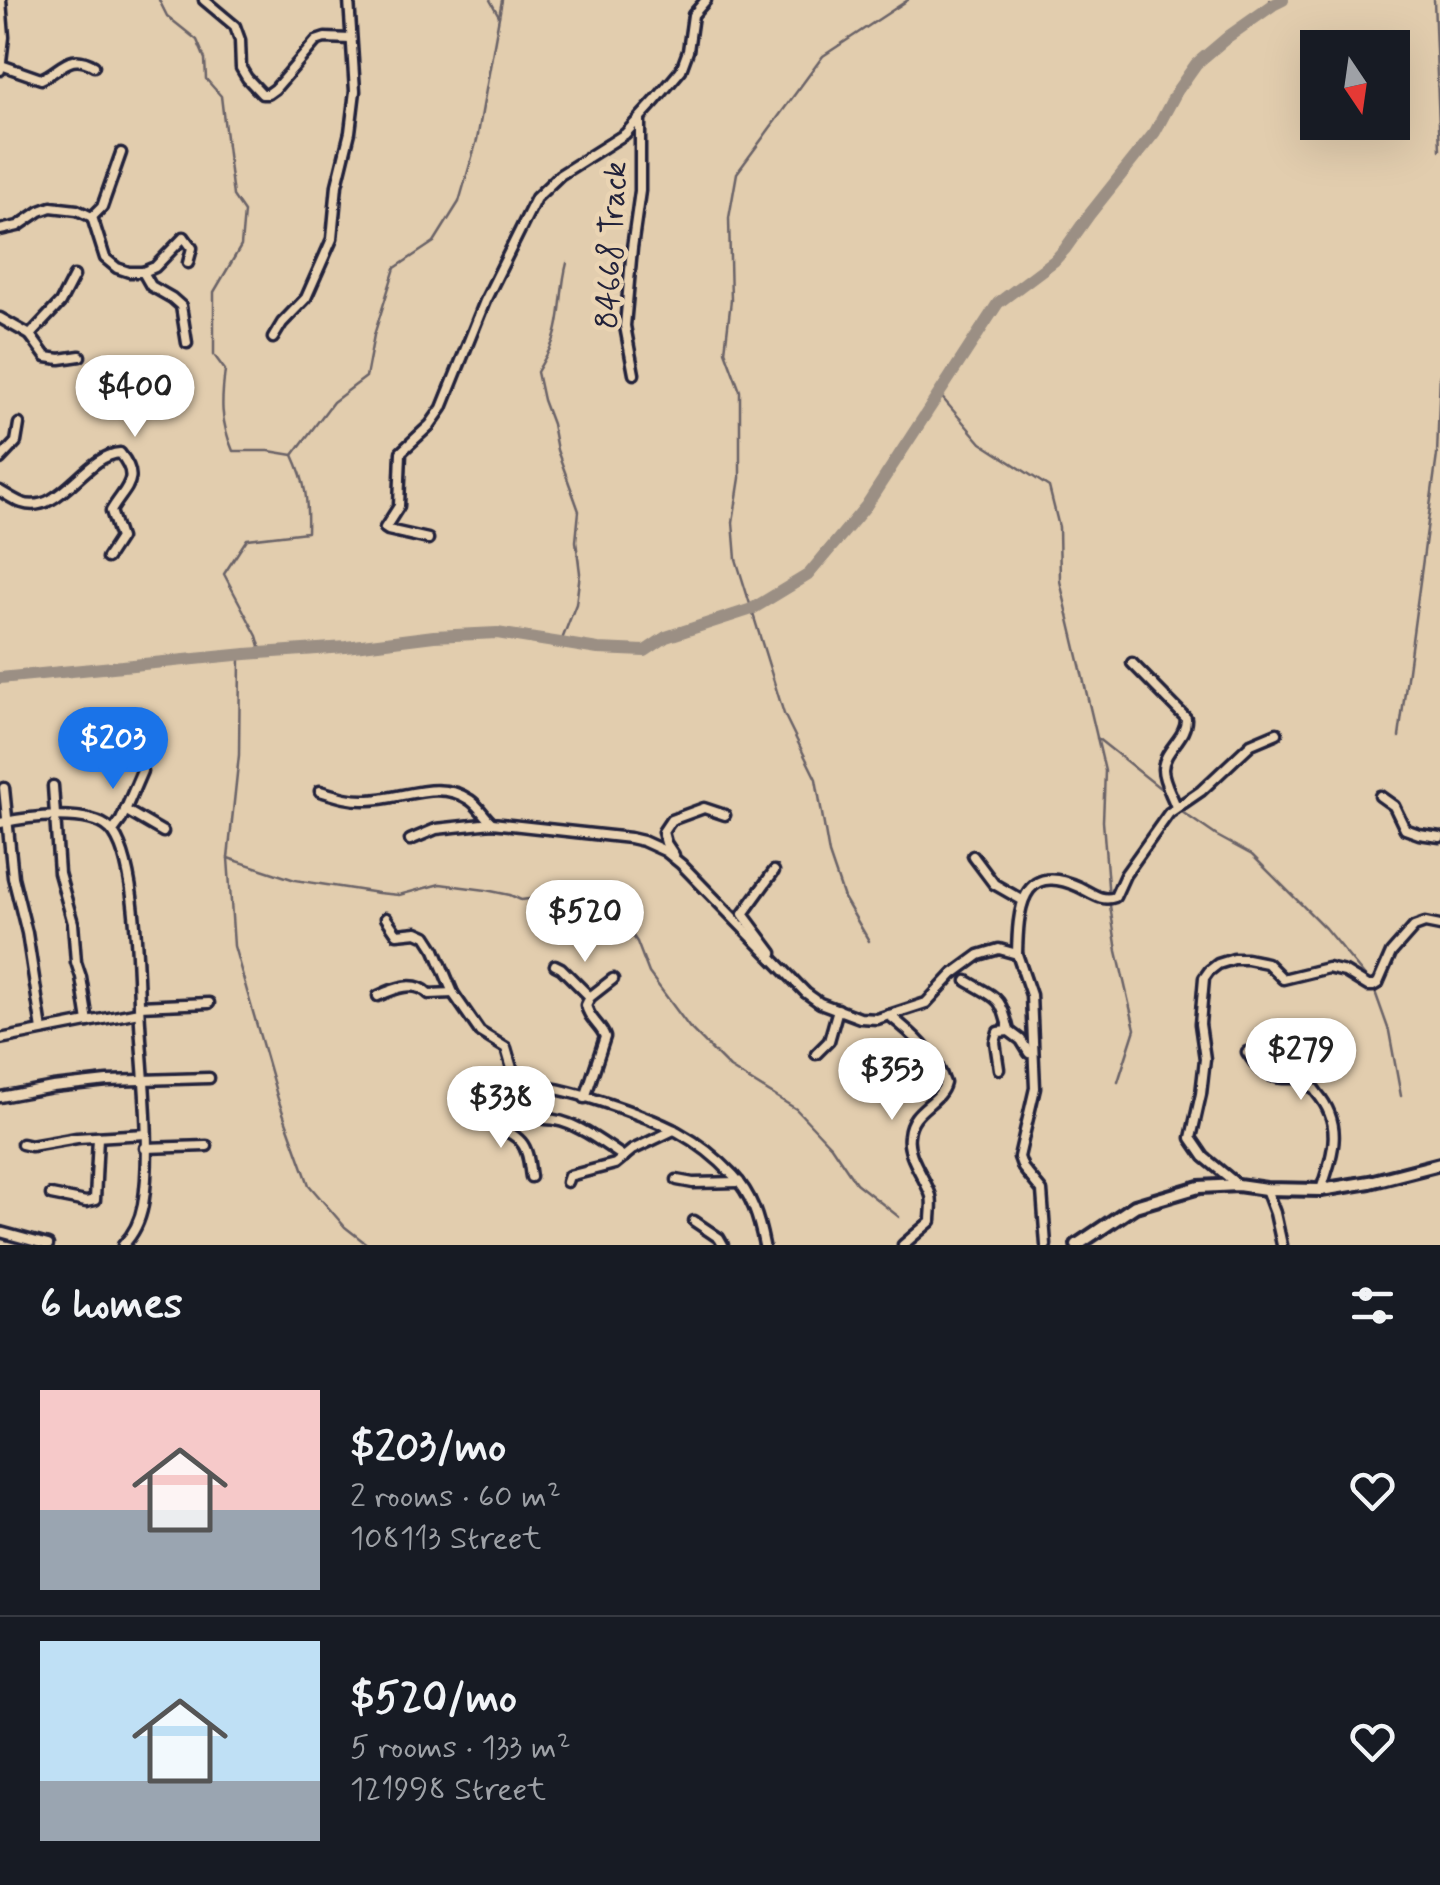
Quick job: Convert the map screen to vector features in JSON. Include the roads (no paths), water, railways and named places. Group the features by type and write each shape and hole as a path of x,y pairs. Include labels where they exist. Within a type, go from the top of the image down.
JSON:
{"street":[{"path":"1,0 1,67 41,78 69,62 84,60 94,66"},
{"path":"204,0 234,26 240,40 243,72 265,94 275,89 316,41 351,40"},
{"path":"273,338 306,298 332,239 337,185 355,100 349,0"},
{"path":"428,539 385,528 399,506 401,452 430,426 442,408 485,301 540,192 618,139 640,119 681,70 693,16 706,0"},
{"name":"84668 Track","path":"634,374 625,326 640,200 640,119"},
{"path":"92,218 102,206 121,153"},
{"path":"0,230 24,223 40,210 51,207 76,210 92,218 105,258 120,270 143,272 160,263 184,237 192,248 188,263"},
{"path":"143,272 152,286 181,306 187,343"},
{"path":"30,334 60,303 74,276"},
{"path":"0,318 30,334 46,357 80,356"},
{"path":"0,459 16,442 19,424"},
{"path":"0,491 25,504 44,502 56,497 96,463 120,453 132,477 111,511 120,538 107,558"},
{"path":"1132,663 1186,718 1186,728 1163,772 1176,807"},
{"path":"1046,1245 1044,1194 1019,1157 1035,1095 1031,994 1016,954 1022,900 1040,882 1051,880 1074,884 1105,899 1116,897 1134,863 1176,807 1201,790 1251,744 1277,732"},
{"path":"113,832 142,771"},
{"path":"53,786 59,873 74,923 76,962 88,1022"},
{"path":"4,788 4,822 28,933 42,1030"},
{"path":"320,791 341,798 369,800 446,791 468,798 492,823"},
{"path":"1380,796 1394,806 1405,829 1440,837"},
{"path":"675,859 664,832 671,820 704,808 725,816"},
{"path":"125,810 163,832"},
{"path":"4,822 86,816 113,832 122,851 136,934 146,1134 143,1205 126,1244"},
{"path":"410,840 436,828 492,823 630,838 655,846 698,879 813,998 860,1018 876,1018 926,1003 952,974 979,955 999,949 1016,954"},
{"path":"973,856 994,884 1022,900"},
{"path":"774,872 743,914 782,969"},
{"path":"386,918 397,934 417,932 426,936 453,993 480,1032 506,1048 520,1088"},
{"path":"1238,1185 1204,1157 1191,1138 1205,1059 1200,1021 1206,974 1226,960 1246,959 1267,963 1283,980 1328,968 1374,986 1391,953 1414,927 1425,922 1440,926"},
{"path":"555,965 590,997"},
{"path":"585,1098 605,1037 586,1006 590,997 613,979"},
{"path":"968,981 1006,1010 1009,1032"},
{"path":"378,996 414,986 430,994 453,993"},
{"path":"0,1039 139,1009 209,1002"},
{"path":"816,1054 829,1042 838,1009"},
{"path":"889,1015 936,1062 944,1083 940,1094 915,1117 909,1132 911,1149 932,1207 930,1221 903,1245"},
{"path":"999,1070 995,1036 1000,1031 1021,1040 1033,1060"},
{"path":"1246,1052 1270,1076 1305,1080 1328,1106 1334,1138 1322,1190"},
{"path":"0,1097 72,1084 209,1078"},
{"path":"530,1177 527,1154 520,1141 492,1120 502,1098 520,1088 550,1088 674,1130 719,1162 739,1182 757,1213 764,1245"},
{"path":"544,1119 558,1120 584,1132 624,1157"},
{"path":"568,1182 573,1174 608,1168 642,1144 674,1130"},
{"path":"22,1144 146,1134"},
{"path":"52,1195 86,1202 95,1200 98,1137"},
{"path":"145,1148 207,1146"},
{"path":"1077,1245 1090,1241 1135,1206 1199,1187 1322,1190 1440,1164"},
{"path":"676,1180 739,1182"},
{"path":"1266,1189 1282,1245"},
{"path":"694,1221 720,1238 723,1245"},
{"path":"0,1232 24,1242 48,1245"}],"waterway":[{"path":"159,0 167,16 197,40 205,59 206,79 221,96 233,196 244,212 241,246 214,292 214,355 225,370 222,402 226,430 233,451 293,455 305,492 307,532 247,539 224,574 262,653"},
{"path":"490,0 499,16"},
{"path":"293,455 333,402 366,377 374,335 395,268 434,242 459,202 477,140 502,0"},
{"path":"869,941 844,898 829,854 816,779 784,714 736,559 733,522 740,478 740,391 725,351 731,300 729,218 737,173 823,56 908,0"},
{"path":"1270,0 1273,5"},
{"path":"0,678 497,633 598,649 645,651 666,637 752,609 808,575 866,506 998,303 1065,249 1155,132 1196,64 1283,0"},
{"path":"1434,0 1440,150"},
{"path":"561,642 576,604 579,511 557,450 537,372 556,334 567,263"},
{"path":"1399,737 1437,455 1440,374"},
{"path":"939,394 981,443 1049,487 1059,527 1060,581 1105,771 1103,821 1109,899 1135,1029 1118,1082"},
{"path":"240,655 239,755 228,858 234,946 278,1099 309,1185 345,1227 368,1245"},
{"path":"1097,738 1165,792"},
{"path":"1179,810 1252,855 1325,928 1373,986 1389,1031 1401,1096"},
{"path":"228,858 295,880 378,893 399,895 440,884 486,890 521,900 589,895 623,921 637,942 649,973 689,1027 730,1068 796,1109 831,1146 856,1183 899,1217"}]}
